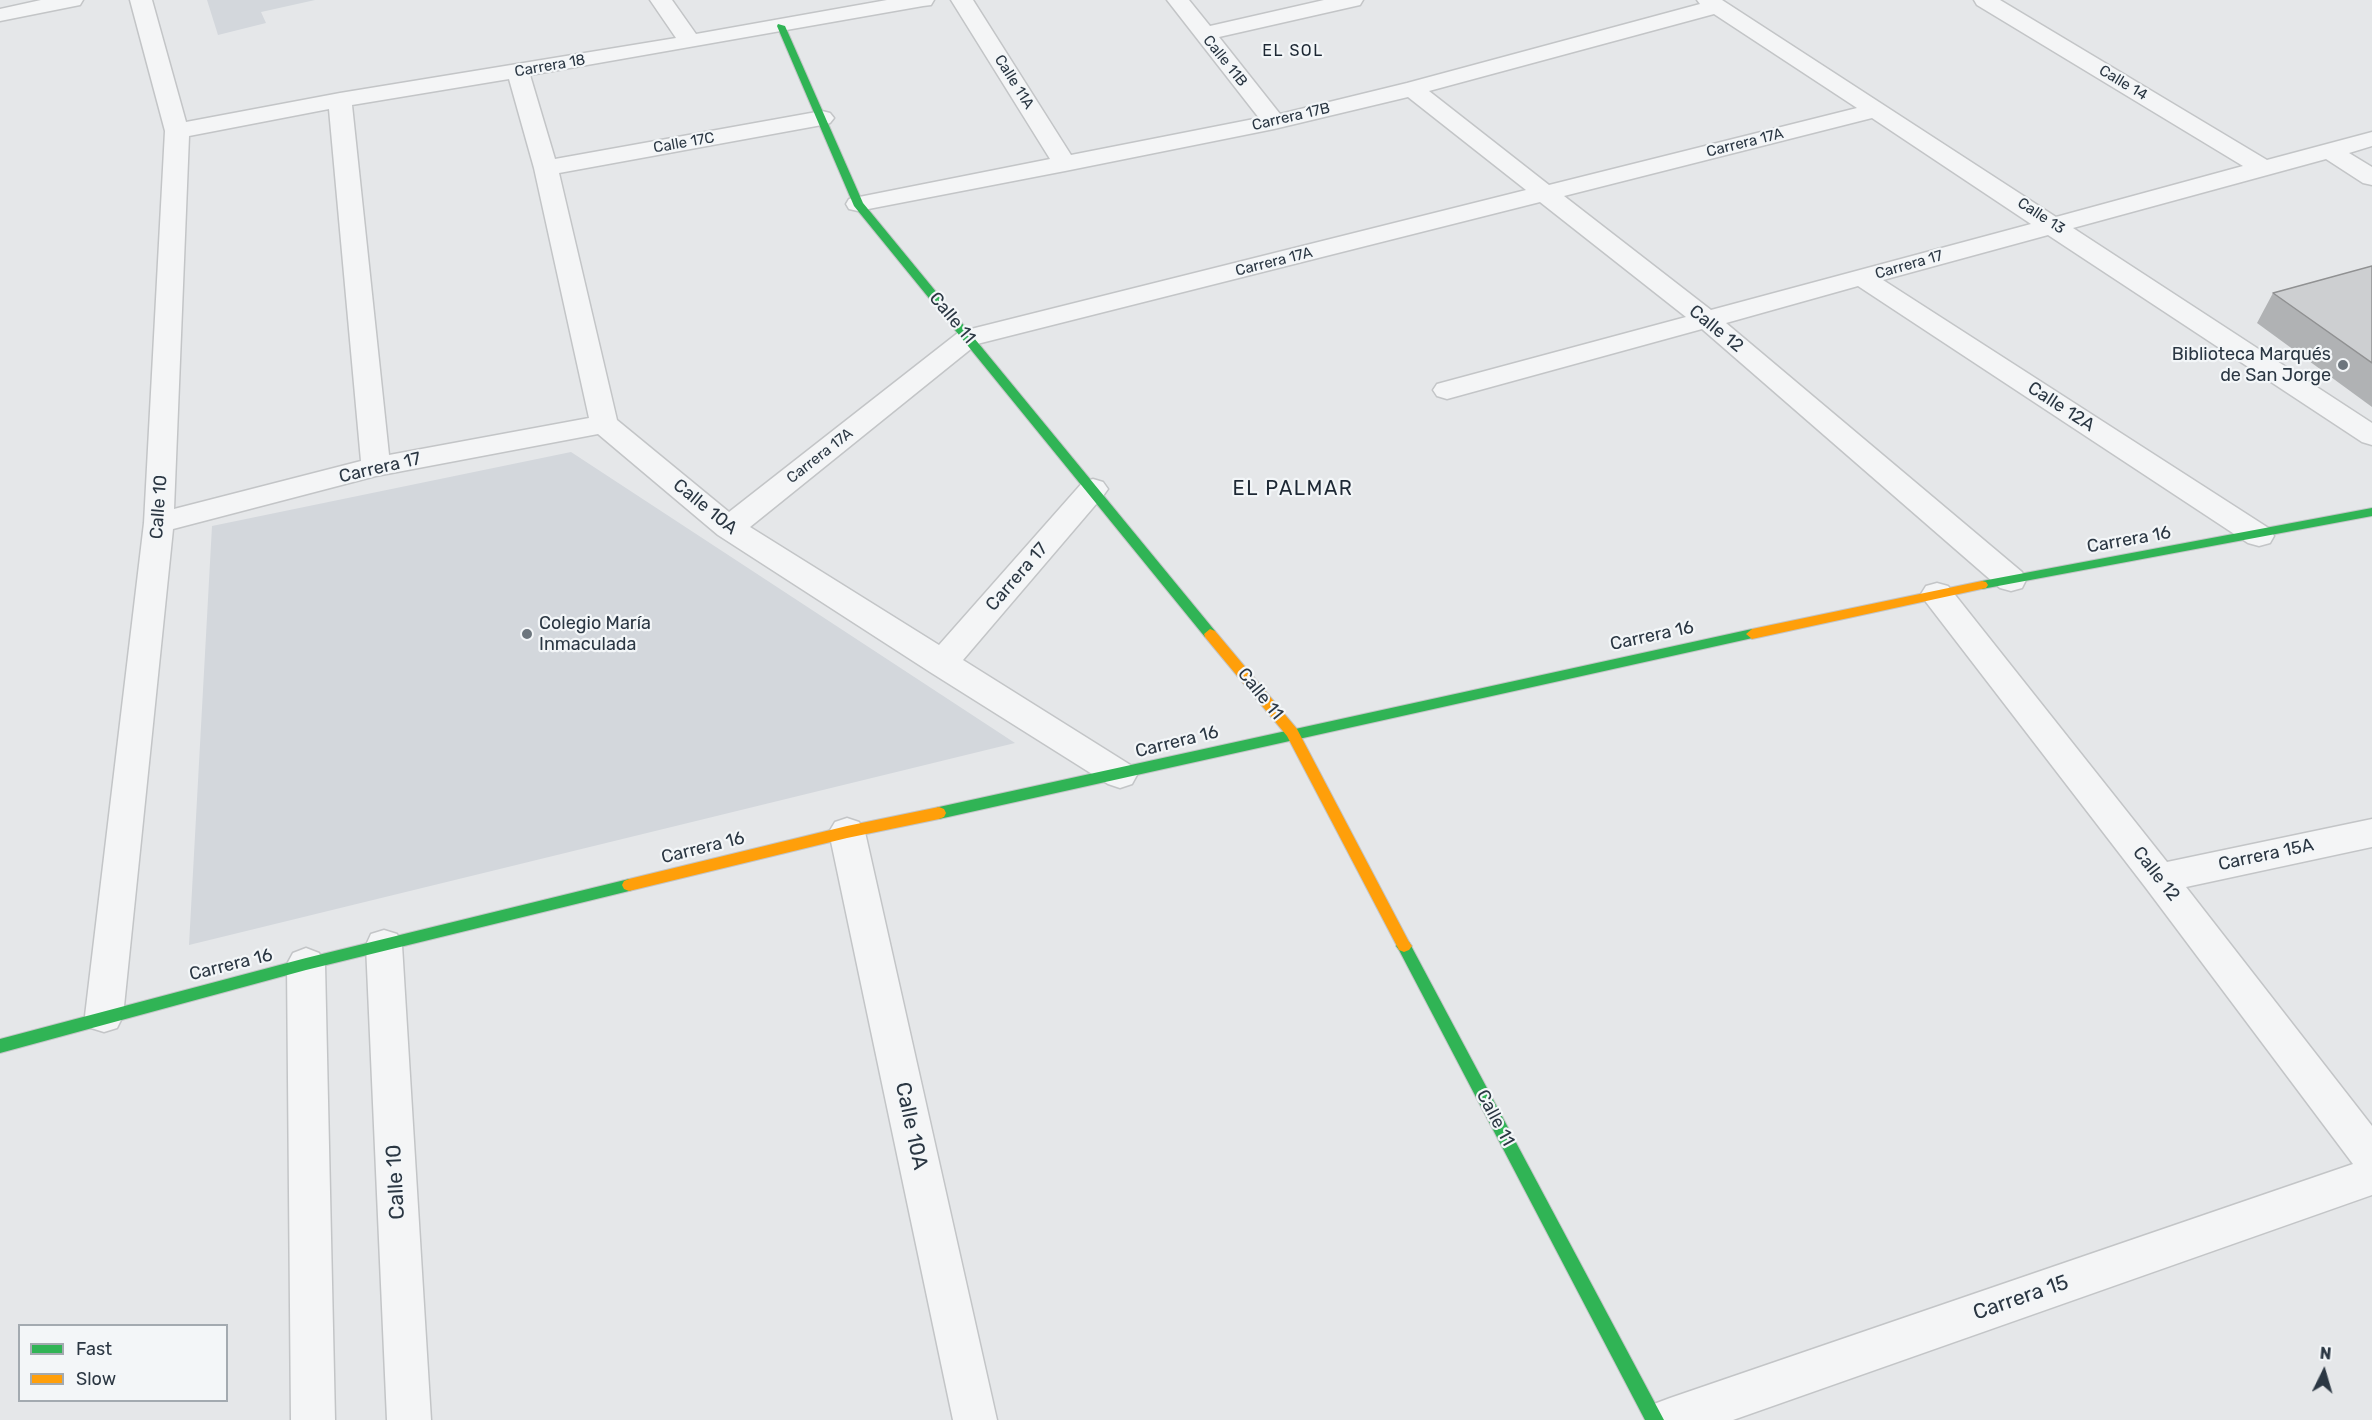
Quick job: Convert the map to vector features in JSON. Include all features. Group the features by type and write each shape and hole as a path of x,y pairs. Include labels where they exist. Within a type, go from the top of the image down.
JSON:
{"street":[{"path":"0,15 72,0"},
{"name":"Calle 10","path":"104,1016 159,524 177,131 141,0"},
{"path":"661,0 690,42"},
{"name":"Carrera 18","path":"177,131 340,100 518,72 923,0"},
{"name":"Calle 11A","path":"963,0 1065,164"},
{"name":"Calle 11B","path":"1178,0 1274,122"},
{"path":"1203,34 1352,0"},
{"name":"Calle 14","path":"1985,0 2261,167"},
{"name":"Carrera 17B","path":"858,204 1274,122 1412,89 1713,3"},
{"name":"Calle 13","path":"1713,3 2372,436"},
{"name":"Calle 11","path":"781,26 858,204 1292,733 1655,1420"},
{"path":"518,72 546,168 604,424"},
{"name":"Calle 12","path":"1412,89 1544,195 1708,321 2011,580"},
{"path":"340,100 376,467"},
{"name":"Carrera 17A","path":"729,528 968,338 1876,110"},
{"name":"Calle 17C","path":"546,168 822,118"},
{"name":"Carrera 17","path":"1447,390 1708,321 2261,167 2372,139"},
{"path":"2329,150 2372,178"},
{"name":"Calle 12A","path":"1863,278 2259,536"},
{"name":"Carrera 17","path":"159,524 376,467 604,424"},
{"name":"Calle 10A","path":"604,424 729,528 1120,775"},
{"name":"Carrera 17","path":"941,664 1093,489"},
{"name":"Carrera 16","path":"0,1046 104,1016 306,964 847,832 1120,775 1292,733 1937,594 2259,536 2372,512"},
{"name":"Calle 12","path":"1937,594 2159,878 2372,1157"},
{"name":"Calle 10A","path":"847,832 975,1420"},
{"name":"Carrera 15A","path":"2159,878 2372,833"},
{"name":"Calle 10","path":"384,945 409,1420"},
{"path":"306,964 313,1420"},
{"name":"Carrera 15","path":"1670,1420 2372,1176"}],"shaded area":[{"path":"207,0 315,0 261,12 266,23 218,35"},
{"name":"Colegio María Inmaculada","path":"571,452 1015,743 189,945 212,526"}],"building":[{"path":"2372,266 2372,363 2273,293"}],"traffic: fast":[{"path":"781,26 858,204 1210,634"},
{"path":"1982,585 2372,512"},
{"path":"939,813 1752,634"},
{"path":"0,1046 306,964 629,885"},
{"path":"1404,946 1655,1420"}],"traffic: slow":[{"path":"1752,634 1982,585"},
{"path":"1210,634 1292,733 1404,946"},
{"path":"629,885 847,832 939,813"}],"place":[{"name":"Biblioteca Marqués de San Jorge","path":"2343,365"},
{"name":"Colegio María Inmaculada","path":"527,634"}],"district":[{"name":"EL SOL","path":"1293,51"},
{"name":"EL PALMAR","path":"1293,489"}]}
